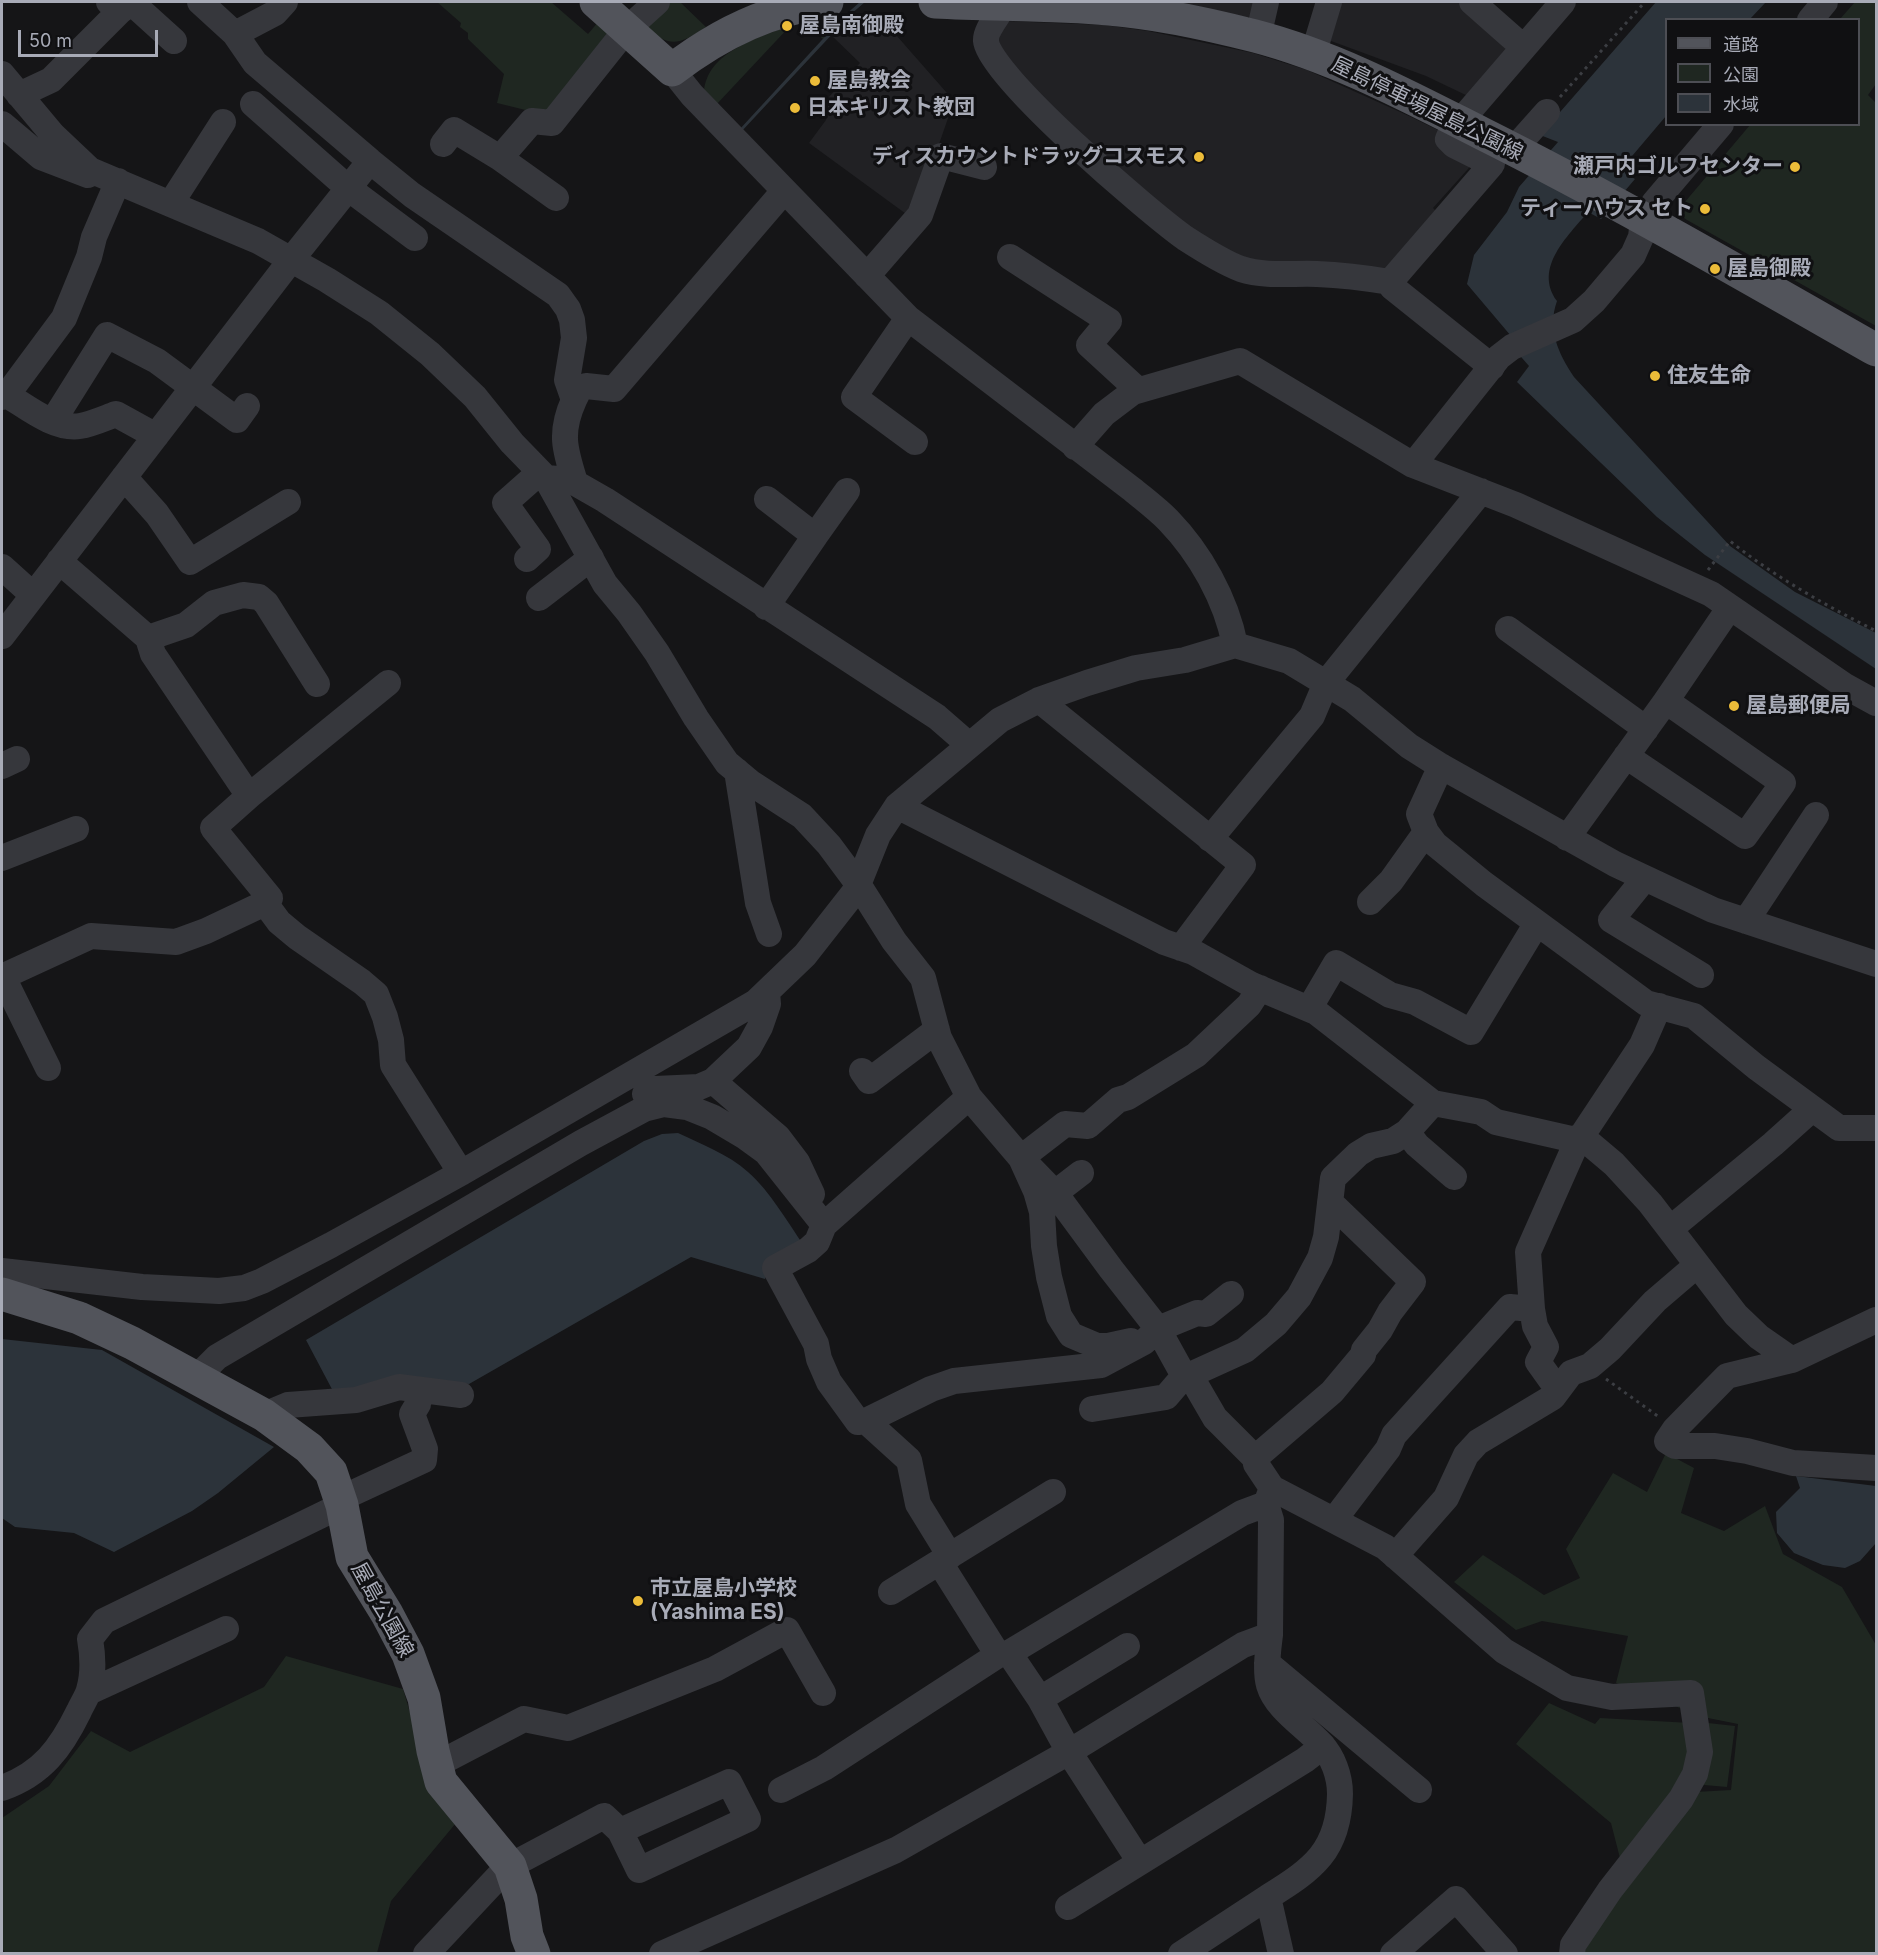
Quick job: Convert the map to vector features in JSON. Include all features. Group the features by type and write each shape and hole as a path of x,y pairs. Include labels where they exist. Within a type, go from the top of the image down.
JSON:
{"main road":[{"path":"596,2 672,70 695,52 756,20 782,11 827,2"},
{"name":"屋島停車場屋島公園線","path":"935,2 1109,9 1200,24 1258,37 1313,55 1406,94 1526,156 1876,350"},
{"name":"屋島公園線","path":"2,1294 79,1318 132,1342 264,1415 309,1448 331,1472 341,1502 352,1557 408,1654 424,1698 441,1782 510,1866 521,1899 527,1936 534,1953"}],"street":[{"path":"19,95 51,80 114,7 131,2 174,41"},
{"path":"200,2 235,34 255,63 370,161 412,195 558,295 568,309 572,320 574,338 567,380 574,400"},
{"path":"235,34 275,13 285,2"},
{"path":"500,158 532,121 552,123 626,30 657,2"},
{"path":"1258,37 1266,2"},
{"path":"1313,55 1329,2"},
{"path":"1472,2 1523,47"},
{"path":"1390,282 1492,164 1454,145 1448,139 1458,121 1563,2"},
{"path":"1812,18 1825,2"},
{"path":"1019,4 987,33 986,43 999,67 1072,142 1111,178 1187,239 1231,264 1251,272 1361,277 1390,282"},
{"path":"672,70 692,95 908,318 1133,490 1168,521 1197,556 1223,607 1234,645"},
{"path":"2,74 53,135 90,170 258,242 327,279 379,313 430,354 475,397 512,443 543,475 605,584 657,653 696,718 728,763 751,783 802,816 829,845 858,884 894,941 923,978 937,1030 969,1097 1021,1158 1055,1193 1156,1331 1215,1418 1255,1458 1269,1496 1271,1520 1270,1635 1267,1663 1269,1686 1281,1704 1323,1746 1335,1766 1340,1787 1340,1816 1331,1842 1316,1862 1300,1877 1181,1953"},
{"path":"254,104 348,188 415,238"},
{"path":"1526,156 1547,112"},
{"path":"171,203 223,122"},
{"path":"2,124 41,157 88,175 90,170"},
{"path":"1413,465 1499,357 1512,346 1573,320 1594,301 1633,255 1641,237 1630,213 1654,203 1719,126"},
{"path":"443,144 454,130 500,158 555,198"},
{"path":"867,276 920,214 941,156 984,167"},
{"path":"2,636 291,260 370,161"},
{"path":"118,181 64,318 4,396 53,421 79,426 116,414 156,436"},
{"path":"575,482 565,450 564,436 567,416 579,390 586,386 614,389 784,190"},
{"path":"1010,257 1109,321 1089,345 1138,390"},
{"path":"1390,282 1392,287 1492,367"},
{"path":"908,318 854,397 915,442"},
{"path":"53,421 107,334 157,361 237,420"},
{"path":"1075,447 1104,414 1138,390 1240,361 1413,465 1516,505 1711,594 1845,686 1876,703"},
{"path":"526,559 538,549 505,503 543,475 575,482 937,717 968,744"},
{"path":"124,477 157,514 190,562 288,502"},
{"path":"766,607 846,491"},
{"path":"1210,839 1312,716 1326,683 1481,491"},
{"path":"767,500 815,536"},
{"path":"539,598 591,558"},
{"path":"59,561 148,639 153,654 249,796"},
{"path":"4,573 33,595"},
{"path":"148,639 186,625 214,603 243,595 259,597 266,603 317,684"},
{"path":"1568,838 1730,607"},
{"path":"1508,629 1646,729"},
{"path":"2,1271 142,1287 219,1291 244,1288 331,1245 461,1173 756,1002 805,955 856,890 878,835 897,806 999,720 1039,700 1087,682 1136,668 1185,660 1234,645 1289,661 1352,699 1409,746 1441,766 1568,838 1645,878 1713,910 1876,964"},
{"path":"48,1068 2,977 91,936 176,942 206,931 265,903 270,898 213,828 388,683"},
{"path":"1039,700 1243,865 1181,948"},
{"path":"1626,756 1745,836 1783,783 1666,701"},
{"path":"1441,766 1419,814 1426,832 1443,851 1646,1003 1694,1016 1756,1067 1839,1128 1876,1128"},
{"path":"737,771 758,903 769,934"},
{"path":"897,806 1137,928 1193,952 1260,988 1316,1012 1433,1102 1481,1112 1496,1122 1571,1139 1582,1137"},
{"path":"1746,921 1816,814"},
{"path":"2,858 76,830"},
{"path":"1370,902 1391,881 1426,832"},
{"path":"1645,878 1611,920 1701,975"},
{"path":"265,903 279,922 297,937 362,982 375,994 385,1017 391,1040 393,1065 461,1173"},
{"path":"1309,1009 1336,963 1390,995 1415,1002 1471,1032 1537,923"},
{"path":"1021,1158 1065,1124 1088,1126 1118,1100 1128,1098 1196,1055 1249,1005 1260,988"},
{"path":"580,1143 586,1134 655,1089 699,1087 713,1081 749,1047 760,1028 768,1004 767,992"},
{"path":"1559,1388 1538,1362 1546,1347 1535,1326 1528,1252 1575,1146 1642,1045 1659,1006"},
{"path":"862,1071 869,1081 937,1030"},
{"path":"713,1081 778,1137 796,1162 821,1212 824,1225"},
{"path":"969,1097 824,1225 817,1242 808,1250 775,1268 816,1344 819,1359 830,1382 858,1422 866,1421 931,1389 954,1381 1101,1365 1144,1342 1156,1331"},
{"path":"1092,1409 1166,1397 1187,1376 1245,1350 1276,1324 1299,1297 1320,1258 1326,1236 1333,1178 1358,1154 1371,1146 1393,1141 1407,1132 1433,1102"},
{"path":"199,1380 217,1357 580,1143 644,1109 664,1104 687,1107 712,1117 766,1152 824,1225"},
{"path":"1670,1229 1812,1109"},
{"path":"1407,1132 1417,1145 1454,1177"},
{"path":"1582,1137 1614,1164 1650,1203 1736,1315 1760,1337 1792,1360"},
{"path":"1021,1158 1036,1191 1042,1212 1047,1267 1059,1316 1071,1335 1096,1346 1108,1346 1156,1331 1197,1313 1206,1314 1230,1294"},
{"path":"1055,1193 1081,1173"},
{"path":"1255,1458 1332,1392 1363,1355 1364,1350 1380,1330 1390,1312 1413,1282 1330,1202"},
{"path":"1395,1556 1446,1498 1466,1455 1478,1442 1553,1397 1571,1373 1590,1366 1610,1349 1655,1301 1697,1265"},
{"path":"1334,1520 1388,1449 1394,1435 1510,1307 1532,1309"},
{"path":"1876,1320 1792,1360 1727,1376 1675,1429 1667,1441 1675,1446 1715,1446 1747,1450 1793,1463 1876,1467"},
{"path":"264,1415 288,1406 357,1400 399,1387 460,1395"},
{"path":"2,1788 30,1774 65,1739 88,1692 93,1663 90,1639 104,1622 424,1460 425,1449 412,1414 418,1404"},
{"path":"866,1421 909,1460 918,1504 945,1559 1004,1654 1040,1699 1069,1752 1140,1862"},
{"path":"891,1592 1053,1492"},
{"path":"1269,1496 1334,1520 1384,1547 1504,1651 1567,1688 1612,1697 1691,1693 1700,1752 1695,1774 1681,1799 1566,1951"},
{"path":"781,1790 824,1768 1004,1654 1269,1496"},
{"path":"88,1692 226,1629"},
{"path":"436,1765 524,1719 568,1728 715,1669 787,1630 823,1693"},
{"path":"662,1953 896,1850 1069,1752 1243,1645 1270,1635"},
{"path":"1040,1699 1127,1646"},
{"path":"1267,1663 1419,1790"},
{"path":"1068,1907 1305,1760 1323,1746"},
{"path":"426,1953 510,1866 604,1816 620,1831 639,1870 748,1820 729,1782 620,1831"},
{"path":"1268,1897 1281,1953"},
{"path":"1393,1953 1456,1899 1505,1953"}],"path":[{"path":"1547,112 1645,2"},
{"path":"1712,565 1730,541 1755,561 1822,604 1876,630"},
{"path":"1590,1366 1675,1429"}],"shaded area":[{"path":"1164,2 1259,2 1258,9 1248,18"},
{"path":"1335,2 1459,2 1508,45 1509,56 1472,98 1426,76 1323,38"},
{"path":"850,15 882,15 882,19 954,101 913,219 809,143 826,120 829,97 860,63 831,35"},
{"path":"1005,21 1104,25 1148,31 1253,53 1307,70 1409,116 1446,134 1476,160 1433,208 1440,215 1386,277 1241,264 1114,174 996,47"}],"green space":[{"path":"437,2 551,2 588,34 599,21 614,36 550,116 497,103 504,74 468,39 468,33 460,27 461,23"},
{"path":"667,2 680,2 706,27 681,41 667,41 660,38 643,25"},
{"name":"瀬戸内ゴルフセンター","path":"1855,2 1876,2 1876,84 1868,95 1876,103 1876,326 1687,220 1680,215 1679,209 1749,126 1860,126 1860,18 1841,18"},
{"path":"844,16 823,39 803,22"},
{"path":"791,25 716,105 704,92 707,78 724,56 750,41"},
{"path":"1666,1453 1694,1468 1681,1513 1724,1531 1765,1506 1783,1554 1842,1587 1876,1645 1876,1953 1581,1953 1580,1948 1695,1792 1731,1790 1738,1724 1703,1717 1616,1683 1628,1636 1542,1621 1516,1630 1454,1582 1483,1555 1544,1595 1580,1578 1566,1549 1613,1473 1647,1492"},
{"path":"286,1656 403,1689 429,1776 456,1823 391,1901 377,1953 6,1954 2,1948 2,1818 49,1786 91,1731 130,1752 264,1687"},
{"path":"1549,1703 1595,1724 1600,1718 1691,1723 1691,1772 1622,1866 1611,1823 1516,1744"},
{"path":"1699,1722 1735,1726 1727,1787 1693,1784"}],"water":[{"path":"860,2 865,2 850,15 741,132 739,130 844,16"},
{"path":"1656,2 1766,2 1751,18 1665,18 1665,117 1627,162 1625,173 1635,179 1601,219 1588,212 1556,253 1549,277 1551,289 1557,301 1553,321 1554,331 1559,350 1574,377 1730,546 1795,592 1876,633 1876,669 1705,555 1657,517 1517,382 1529,366 1515,350 1511,336 1467,284 1474,255 1507,212 1519,187 1558,142 1540,135"},
{"path":"678,1133 723,1155 748,1172 771,1198 805,1247 771,1262 765,1279 691,1257 469,1384 418,1377 334,1393 306,1340 644,1141 662,1134"},
{"path":"2,1339 102,1350 274,1447 218,1493 192,1511 114,1552 74,1533 15,1527 2,1518"},
{"path":"1796,1476 1876,1486 1876,1543 1860,1561 1845,1568 1823,1565 1794,1553 1777,1533 1776,1512 1800,1488"}],"place":[{"name":"屋島南御殿","path":"787,26"},
{"name":"屋島教会","path":"815,81"},
{"name":"日本キリスト教団","path":"795,108"},
{"name":"ディスカウントドラッグコスモス","path":"1199,157"},
{"name":"瀬戸内ゴルフセンター","path":"1795,167"},
{"name":"ティーハウス セト","path":"1705,209"},
{"name":"屋島御殿","path":"1715,269"},
{"name":"住友生命","path":"1655,376"},
{"name":"屋島郵便局","path":"1734,706"},
{"name":"市立屋島小学校 (Yashima ES)","path":"638,1601"}]}
